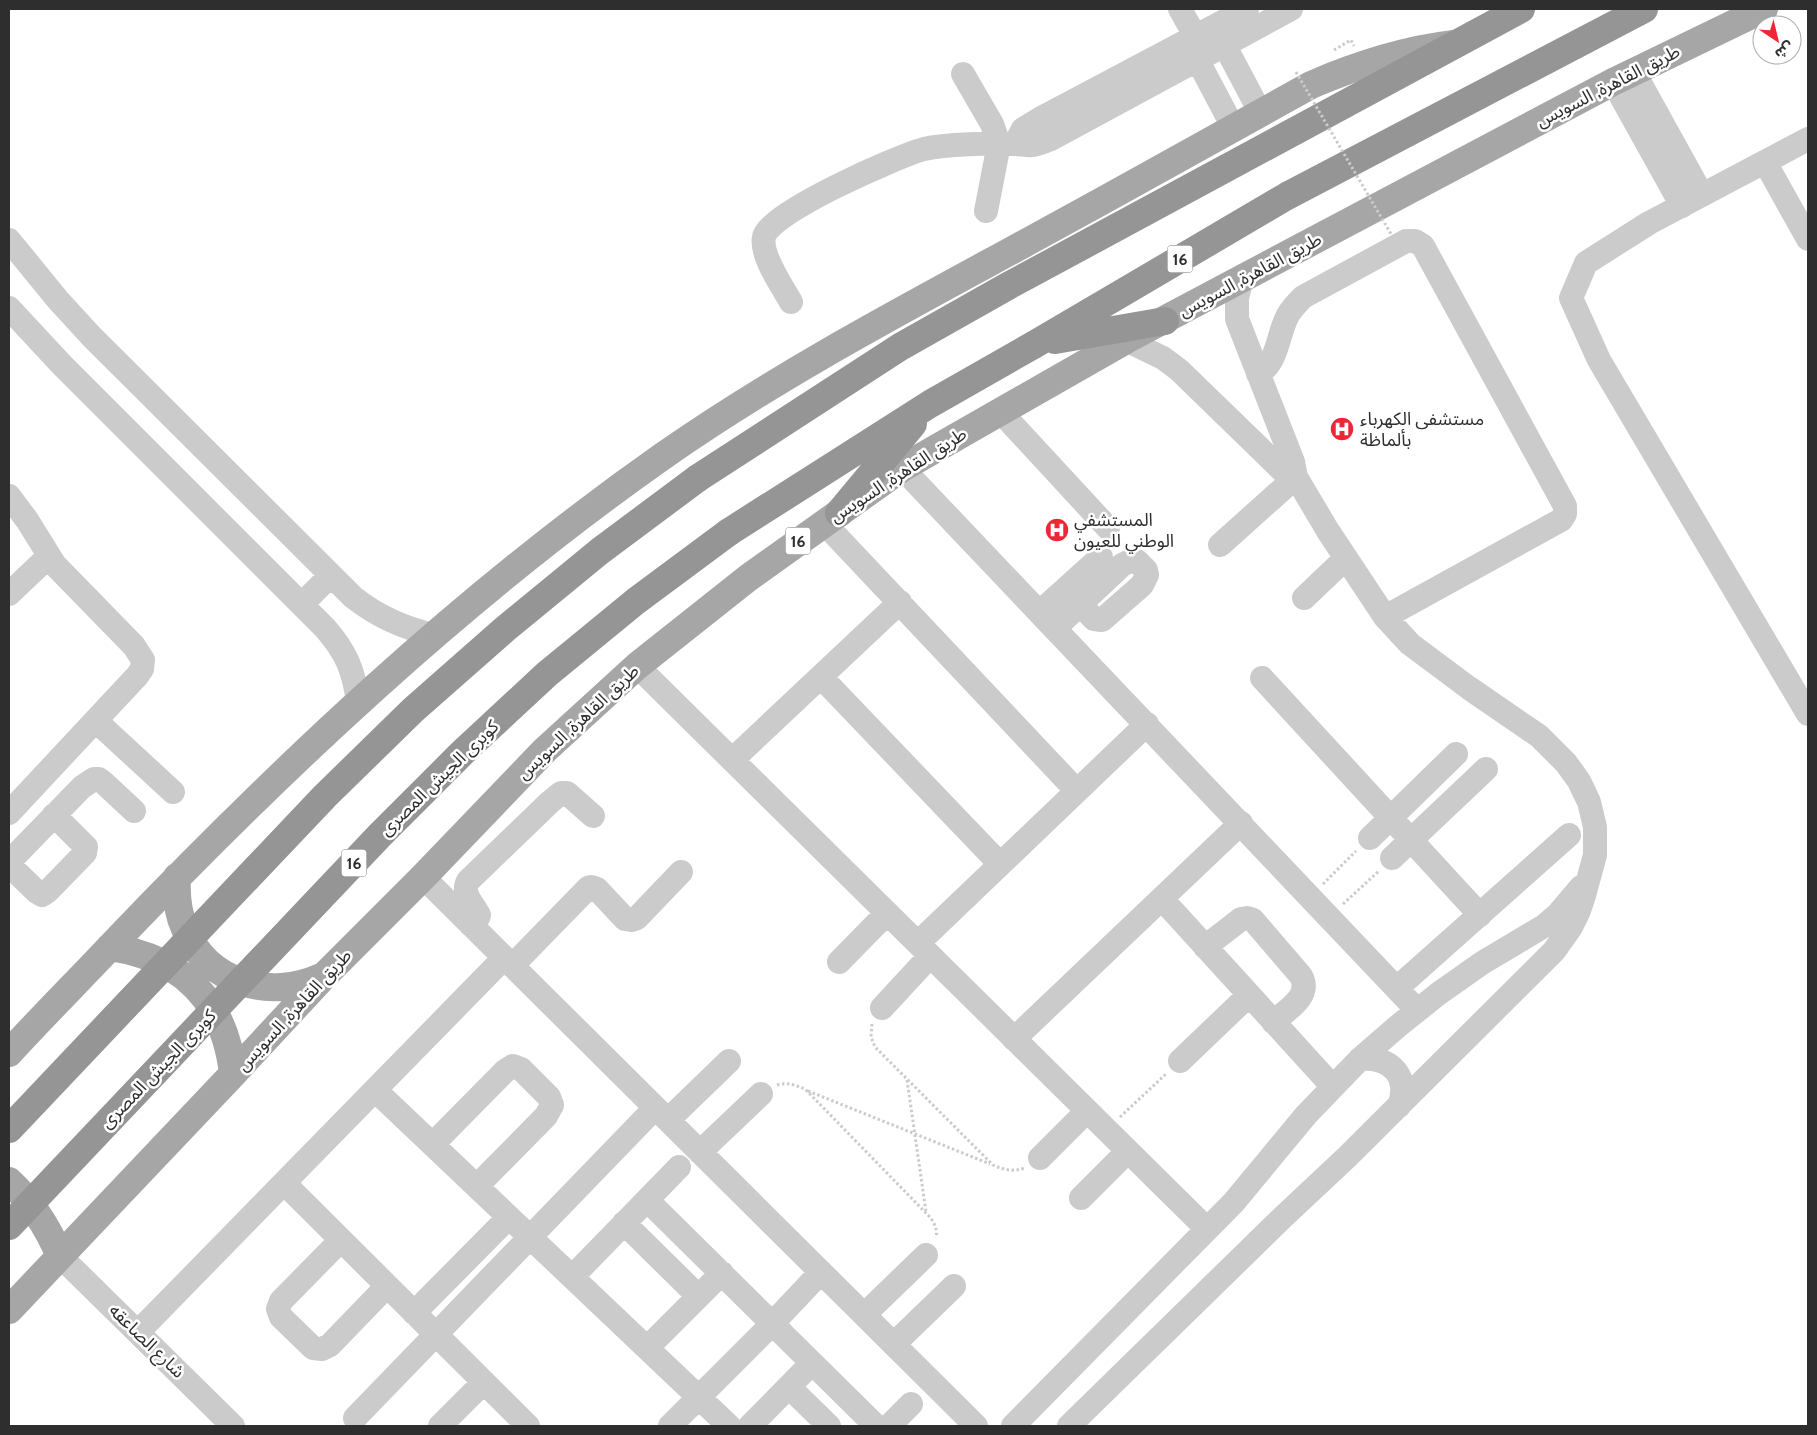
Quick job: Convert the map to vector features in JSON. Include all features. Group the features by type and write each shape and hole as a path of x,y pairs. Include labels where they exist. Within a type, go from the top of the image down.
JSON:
{"highway":[{"path":"9,1130 325,796 406,717 519,617 600,551 698,478 900,347 1008,286 1521,9"},
{"name":"16","path":"831,518 930,404 1037,344 1287,196 1644,9"},
{"name":"16","path":"1037,344 1165,321"},
{"name":"كوبرى الجيش المصرى","path":"9,1226 380,834 462,752 547,674 636,601 729,532 930,404"}],"main road":[{"name":"طريق القاهرة, السويس","path":"9,1310 324,976 423,877 545,750 637,666 718,601 902,468 1000,411 1126,340 1624,77 1764,9"},
{"path":"14,1039 110,946 176,876 358,702 498,580 580,516 664,456 750,398 834,348 1311,86 1365,63 1412,50 1459,43"},
{"path":"176,876 176,895 179,913 185,930 194,946 206,960 220,971 236,980 253,986 271,988 307,983 324,976"},
{"path":"110,946 130,950 165,963 196,987 208,1002 226,1036 233,1074"},
{"path":"9,1181 37,1213 60,1256"}],"street":[{"path":"1180,9 1205,48 1261,114"},
{"path":"1205,48 1248,9"},
{"path":"986,211 1007,144 1024,129 1043,117 1291,9"},
{"path":"1205,48 1234,129"},
{"path":"963,74 992,124 1007,144"},
{"path":"1624,77 1692,201"},
{"path":"1808,139 1649,223 1586,263 1571,298 1599,360 1808,713"},
{"path":"791,302 766,253 763,238 766,229 772,224 794,208 878,166 924,149 1007,144"},
{"path":"1765,162 1808,239"},
{"path":"9,240 45,285 92,336 331,576 371,611 391,622 412,630 434,635"},
{"path":"1258,374 1269,366 1287,317 1303,297 1406,241 1419,242 1565,506 1566,514 1561,520 1385,617"},
{"path":"1069,1426 1399,1106 1554,951 1578,913 1595,854 1595,828 1589,802 1579,781 1566,763 1539,736 1469,688 1410,644 1385,617 1345,559 1296,477 1293,462 1237,319 1237,298 1242,278"},
{"path":"9,308 62,365 325,628 349,662 358,702"},
{"path":"1126,340 1163,358 1179,370 1284,472 1291,477 1296,477"},
{"path":"1000,411 1108,528"},
{"path":"902,468 1417,1010"},
{"path":"1220,545 1296,477"},
{"path":"9,496 27,520 49,556 74,585 134,646 143,660 142,669 137,676 12,810 47,823 84,845 85,853 42,895 9,863 47,823 82,787 94,779 99,779 134,811"},
{"path":"831,518 900,602 1076,790"},
{"path":"9,594 49,556"},
{"path":"1047,620 1101,557"},
{"path":"1304,598 1345,559"},
{"path":"302,604 331,576"},
{"path":"732,760 900,602"},
{"path":"1047,620 1080,604"},
{"path":"637,666 1207,1229"},
{"path":"821,677 1000,864"},
{"path":"1262,678 1480,915"},
{"path":"96,721 173,792"},
{"path":"882,1008 924,950 1000,864 1147,724"},
{"path":"1370,838 1456,754"},
{"path":"1392,858 1486,769"},
{"path":"1419,790 1441,812"},
{"path":"471,925 479,915 466,893 466,884 550,802 562,793 567,793 594,816"},
{"path":"1014,1039 1241,823"},
{"path":"1397,988 1569,835"},
{"path":"1013,1426 1240,1195 1287,1137 1360,1059 1417,1010 1482,963 1544,926 1570,901 1590,870"},
{"path":"138,1332 376,1090 508,962 588,888 597,889 625,919 632,920 637,918 681,872"},
{"path":"423,877 976,1426"},
{"path":"1162,899 1333,1087"},
{"path":"839,962 887,913"},
{"path":"1205,947 1241,919 1253,920 1305,982 1305,990 1301,997 1273,1022"},
{"path":"1180,1061 1249,995"},
{"path":"1360,1059 1379,1060 1395,1070 1400,1078 1402,1088 1399,1106"},
{"path":"355,1418 530,1238 662,1114 729,1061"},
{"path":"433,1144 505,1071 513,1066 521,1068 549,1097 552,1105 551,1109 477,1186"},
{"path":"376,1090 729,1426"},
{"path":"700,1152 761,1094"},
{"path":"1040,1158 1087,1111"},
{"path":"1082,1198 1128,1151"},
{"path":"572,1277 679,1167"},
{"path":"284,1183 528,1426"},
{"path":"648,1200 876,1426"},
{"path":"414,1313 509,1217"},
{"path":"624,1223 698,1296"},
{"path":"340,1240 281,1301 278,1309 281,1317 313,1348 322,1349 330,1345 387,1286"},
{"path":"864,1315 926,1255"},
{"name":"شارع الصاعقه","path":"60,1256 233,1426"},
{"path":"670,1426 821,1272"},
{"path":"647,1348 722,1273"},
{"path":"894,1344 954,1286"},
{"path":"750,1426 812,1363"},
{"path":"440,1426 484,1382"},
{"path":"789,1387 829,1426"},
{"path":"888,1426 911,1404"}],"path":[{"path":"1296,72 1391,234"},
{"path":"1310,896 1370,838"},
{"path":"1330,917 1392,858"},
{"path":"882,1008 875,1016 871,1026 871,1037 875,1047 993,1165"},
{"path":"1107,1130 1180,1061"},
{"path":"907,1078 926,1213"},
{"path":"761,1094 771,1086 782,1083 794,1084 1005,1170 1018,1170 1030,1167 1040,1158"},
{"path":"805,1089 934,1222 937,1234 934,1246 926,1255"}],"place":[{"name":"مستشفى الكهرباء بألماظة","path":"1342,429"},
{"name":"المستشفي الوطني للعيون","path":"1057,530"}]}
